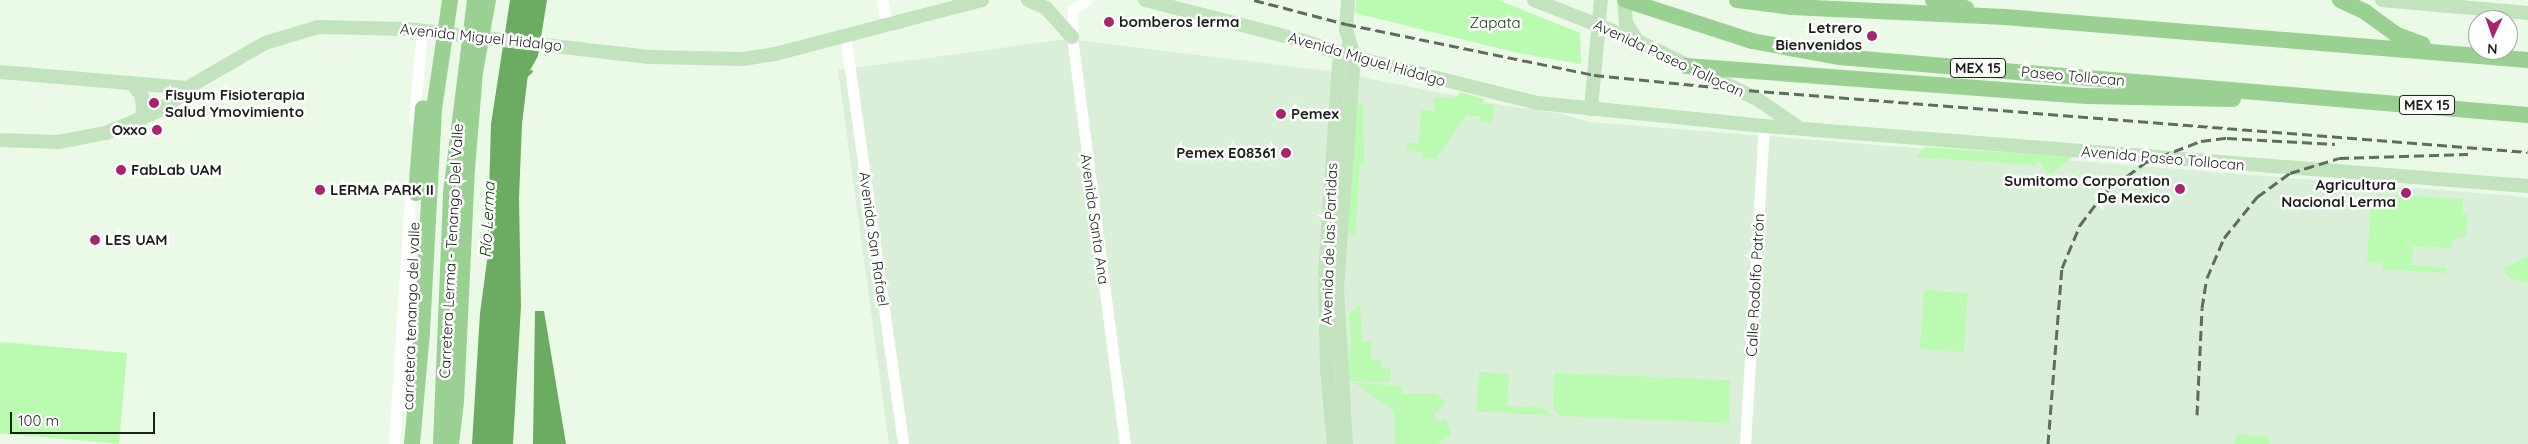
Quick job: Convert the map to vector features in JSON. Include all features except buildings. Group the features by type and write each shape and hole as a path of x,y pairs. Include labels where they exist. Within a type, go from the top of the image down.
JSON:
{"highway":[{"path":"416,193 422,119 442,0"},
{"path":"413,441 434,109 450,0"},
{"name":"Carretera Lerma - Tenango Del Valle","path":"440,444 451,193 475,0"},
{"path":"451,444 466,168 481,38 488,0"},
{"path":"1737,0 1792,7 2005,17 2528,60"},
{"path":"1933,0 2005,17"},
{"path":"2340,0 2364,11 2397,35 2446,52"},
{"name":"Paseo Tollocan","path":"1629,1 1752,41 1839,57 2325,96 2528,115"},
{"path":"1686,66 2087,96 2269,99 2325,96"}],"main road":[{"name":"Avenida Miguel Hidalgo","path":"0,140 77,140 143,118 169,104 187,88 265,43 294,32 318,27 347,26 422,31 649,57 743,58 775,54 977,0"},
{"path":"1028,0 1046,8 1072,36"},
{"name":"Avenida Miguel Hidalgo","path":"1145,0 1527,100 1591,109"},
{"name":"Avenida de las Partidas","path":"1346,444 1337,287 1348,53 1346,29 1348,0"},
{"name":"Avenida Paseo Tollocan","path":"1534,0 1599,24 1638,41 1686,66 1758,99 1798,127"},
{"path":"1553,6 1570,0"},
{"path":"1591,109 1601,0"},
{"path":"2382,0 2528,12"},
{"path":"1629,1 1626,23 1638,41"},
{"name":"Avenida de las Partidas","path":"1334,444 1327,370 1325,275 1348,53"},
{"path":"0,72 133,85 187,88"},
{"path":"133,85 142,96 143,118"},
{"name":"Avenida Paseo Tollocan","path":"1591,109 1764,126 1798,127 2528,186"}],"street":[{"path":"882,0 886,24"},
{"name":"Avenida Santa Ana","path":"1087,0 1074,9 1072,36 1125,444"},
{"path":"394,444 422,31"},
{"name":"Avenida San Rafael","path":"845,35 903,444"},
{"name":"Calle Rodolfo Patrón","path":"1745,444 1764,126"},
{"name":"carretera tenango del valle","path":"413,441 407,407 416,193"}],"shaded area":[{"path":"510,0 547,0 538,56 528,74 522,124 519,198 521,306 513,444 472,444 480,313 487,261 491,124"},
{"path":"1067,39 1337,72 1501,105 1559,113 1589,122 2528,197 2528,444 889,444 838,70"},
{"path":"535,311 544,311 566,444 533,444"}],"green space":[{"name":"Zapata","path":"1356,0 1498,0 1580,33 1581,64 1518,53 1355,13"},
{"path":"1460,92 1485,99 1481,104 1494,105 1492,123 1482,122 1479,116 1467,115 1435,159 1422,158 1422,152 1407,151 1405,143 1419,143 1421,110 1435,111 1434,97 1456,99"},
{"path":"1354,102 1363,103 1364,165 1360,165 1355,235 1351,236 1346,198"},
{"path":"1925,147 2073,157 2050,175 2039,161 2035,165 1916,157"},
{"path":"2377,194 2463,199 2462,214 2467,214 2466,235 2452,240 2451,248 2413,246 2412,265 2447,268 2446,273 2383,269 2383,263 2367,262 2371,197 2377,197"},
{"path":"2528,257 2528,284 2508,277 2504,268"},
{"path":"1924,290 1968,293 1964,352 1920,349"},
{"path":"1360,303 1362,341 1371,341 1371,360 1381,360 1381,368 1391,368 1390,382 1350,381 1347,370 1351,347 1349,315"},
{"path":"0,342 127,353 119,444 0,433"},
{"path":"1479,372 1509,374 1507,406 1545,408 1552,416 1476,411"},
{"path":"1554,373 1730,380 1729,423 1561,416 1553,408"},
{"path":"1355,383 1401,386 1403,394 1436,394 1446,402 1434,415 1437,420 1446,420 1451,434 1438,444 1395,444 1394,411"},
{"path":"2237,434 2269,437 2269,444 2234,444"}],"waterway":[{"path":"524,77 531,71"}],"railway":[{"path":"1254,0 1346,24 1594,75 1734,89 2528,152"},
{"path":"2048,444 2062,268 2080,225 2103,194 2146,162 2201,141 2227,138 2335,144"},
{"path":"2197,415 2202,308 2207,278 2224,238 2257,197 2290,173 2339,158 2468,154"}],"place":[{"name":"bomberos lerma","path":"1109,22"},
{"name":"Letrero Bienvenidos","path":"1872,36"},
{"name":"Fisyum Fisioterapia Salud Ymovimiento","path":"154,103"},
{"name":"Pemex","path":"1281,114"},
{"name":"Oxxo","path":"157,130"},
{"name":"Pemex E08361","path":"1286,153"},
{"name":"FabLab UAM","path":"121,170"},
{"name":"Sumitomo Corporation De Mexico","path":"2180,189"},
{"name":"LERMA PARK II","path":"320,190"},
{"name":"Agricultura Nacional Lerma","path":"2406,193"},
{"name":"LES UAM","path":"95,240"}],"water label":[{"name":"Río Lerma","path":"487,220"}]}
